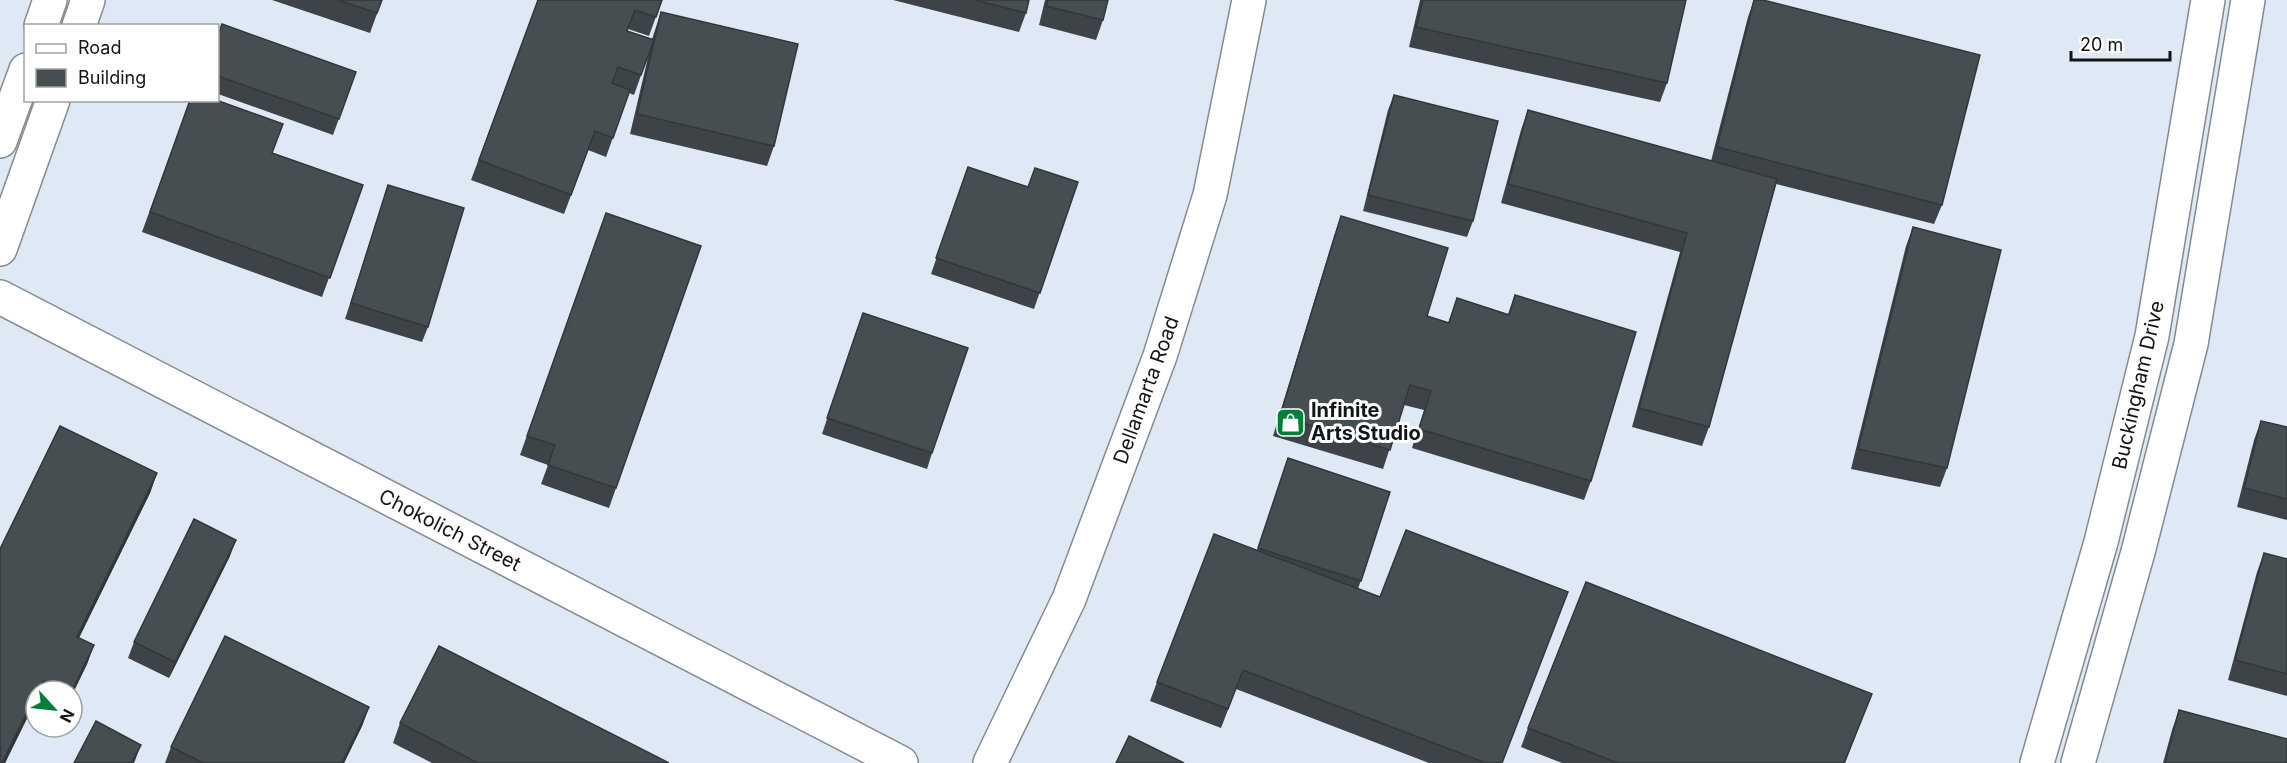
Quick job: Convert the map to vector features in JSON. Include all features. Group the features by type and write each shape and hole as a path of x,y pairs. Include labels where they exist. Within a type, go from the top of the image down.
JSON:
{"street":[{"path":"42,24 50,0"},
{"path":"80,24 88,0"},
{"name":"Dellamarta Road","path":"990,763 1070,598 1160,356 1210,195 1249,0"},
{"name":"Buckingham Drive","path":"2037,763 2101,542 2152,336 2208,0"},
{"name":"Buckingham Drive","path":"2078,763 2138,552 2190,344 2248,0"},
{"path":"0,141 24,75"},
{"path":"0,249 52,102"},
{"name":"Chokolich Street","path":"0,297 900,763"}],"shaded area":[{"path":"0,0 2287,0 2287,763 0,763"}],"building":[{"path":"338,0 382,0 377,13"},
{"path":"538,0 662,0 656,17 635,10 627,31 654,40 641,75 618,67 612,83 630,90 613,138 595,131 571,195 479,160"},
{"path":"975,0 1029,0 1026,13"},
{"path":"1048,0 1108,0 1103,20 1046,6"},
{"path":"1423,0 1686,0 1667,83 1416,27"},
{"path":"1754,0 1763,0 1980,55 1942,205 1717,147"},
{"path":"661,12 798,44 774,146 637,114"},
{"path":"222,24 356,72 339,119 219,76 219,32"},
{"path":"1394,95 1498,121 1473,221 1368,195"},
{"path":"219,101 283,124 272,153 363,185 330,278 150,212 189,102"},
{"path":"1528,110 1777,179 1709,427 1639,408 1687,233 1508,184"},
{"path":"968,167 1028,187 1035,168 1078,182 1040,293 936,258"},
{"path":"388,185 464,208 428,327 351,303"},
{"path":"606,213 701,246 616,488 548,465 555,445 527,436"},
{"path":"1341,216 1448,248 1427,316 1449,323 1457,298 1509,315 1515,295 1636,332 1591,481 1419,429 1431,391 1410,385 1390,450 1280,416"},
{"path":"1913,227 2001,250 1947,468 1858,449"},
{"path":"863,313 968,348 932,453 827,418"},
{"path":"2261,421 2287,427 2287,499 2244,488"},
{"path":"60,426 157,473 77,637 94,645 78,679 24,679 24,718 2,763 0,763 0,549"},
{"path":"1288,458 1390,492 1361,581 1258,548"},
{"path":"194,519 236,540 175,662 134,642"},
{"path":"1406,530 1568,592 1502,763 1486,763 1243,670 1228,709 1157,682 1214,534 1380,597"},
{"path":"2264,553 2287,559 2287,674 2235,660"},
{"path":"1586,582 1872,694 1844,763 1618,763 1528,728"},
{"path":"225,636 369,707 342,763 203,763 171,747"},
{"path":"439,646 669,763 478,763 400,723"},
{"path":"2179,710 2287,739 2287,763 2165,763"},
{"path":"96,721 141,745 131,763 74,763"},
{"path":"1129,736 1184,763 1116,763"}],"place":[{"name":"Infinite Arts Studio","path":"1290,422"}]}
